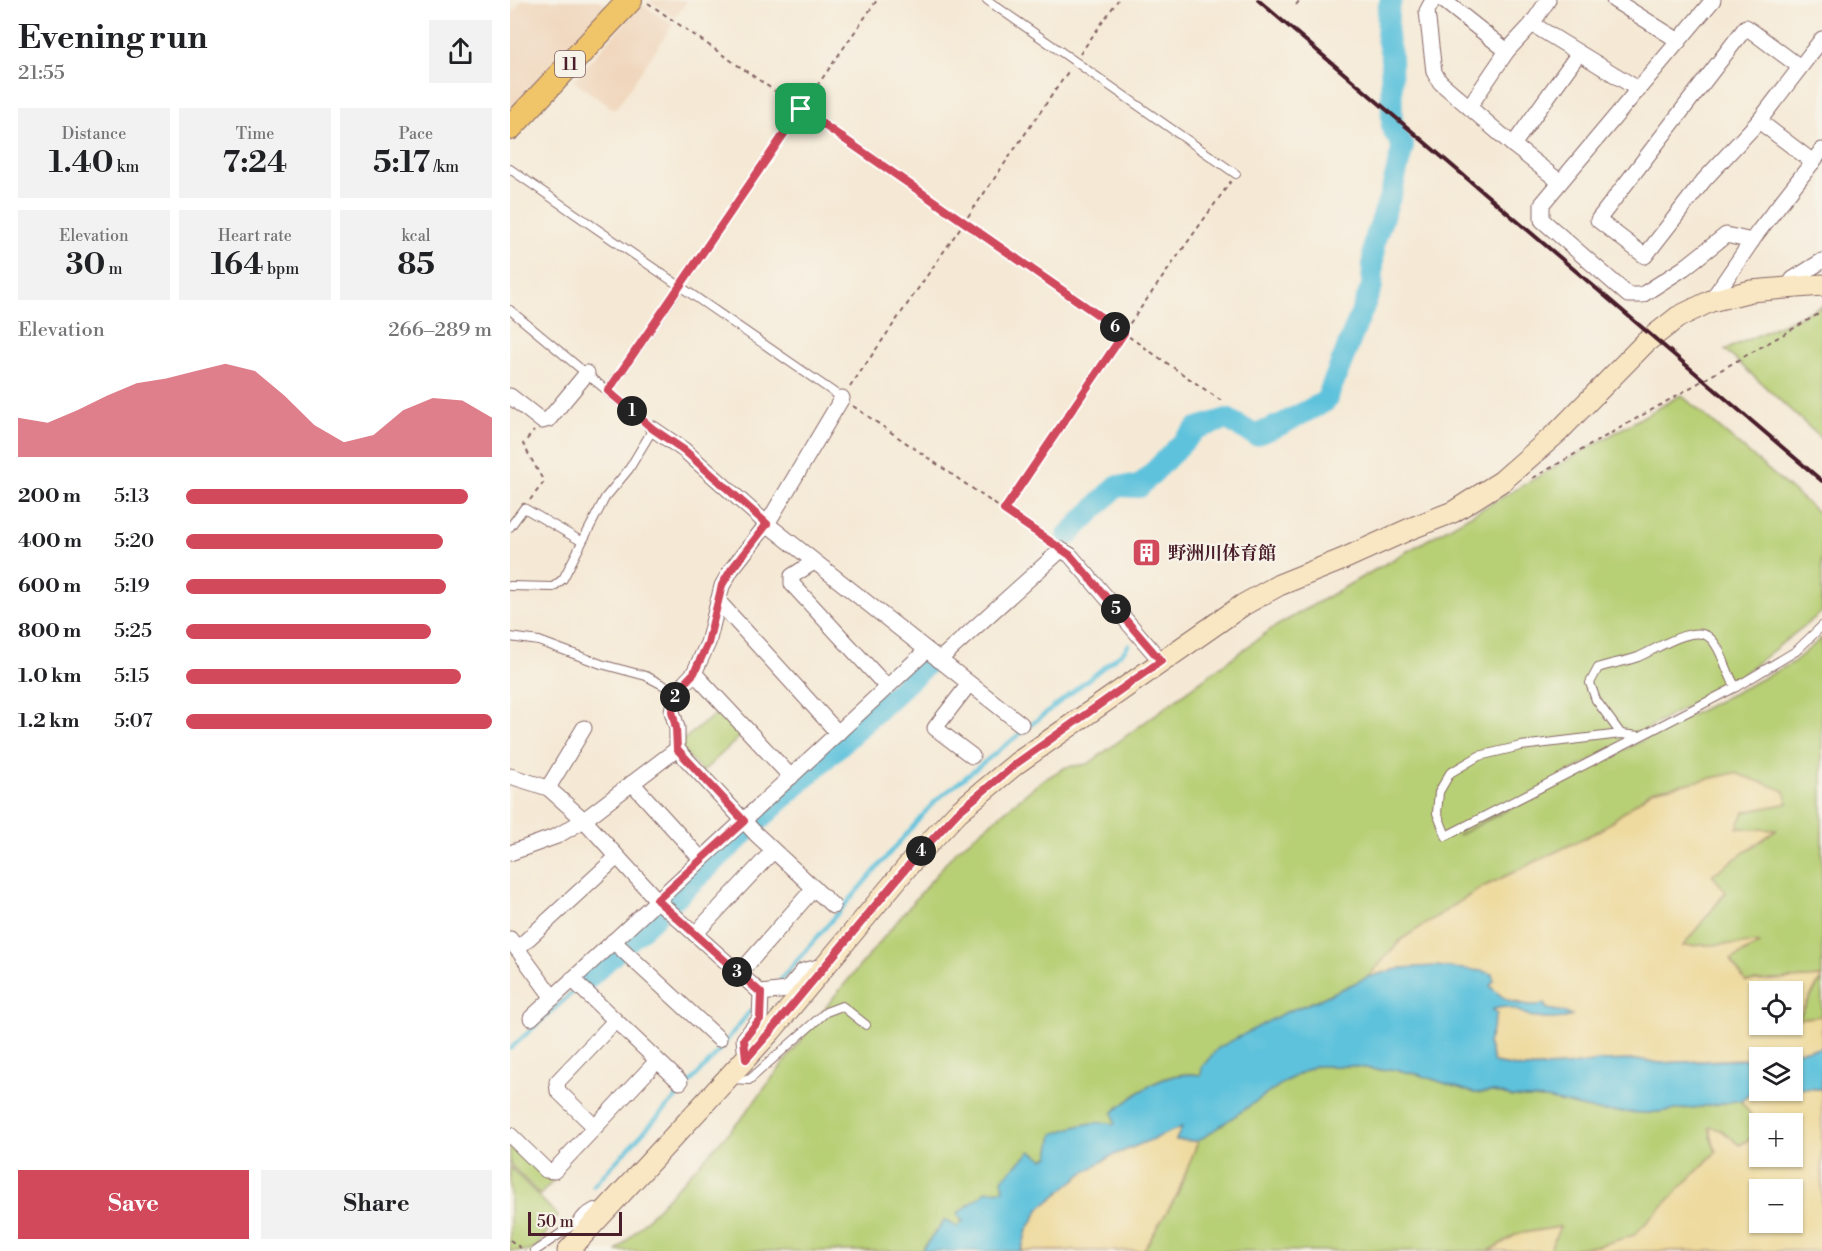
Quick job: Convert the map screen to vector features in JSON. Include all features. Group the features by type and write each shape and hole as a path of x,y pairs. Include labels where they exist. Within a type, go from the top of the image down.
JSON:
{"main road":[{"name":"11","path":"510,128 630,0"}],"street":[{"path":"1433,0 1427,11 1434,72 1440,82 1560,182"},
{"path":"1443,0 1507,51"},
{"path":"1469,107 1507,51 1532,24 1548,0"},
{"path":"1614,0 1679,41"},
{"path":"1713,0 1542,204 1542,220 1628,295 1642,295 1684,268 1726,235 1752,241"},
{"path":"1532,24 1638,89"},
{"path":"1800,67 1746,27 1598,220 1645,256 1704,180 1759,121 1822,39"},
{"path":"1513,145 1580,53"},
{"path":"1712,301 1752,241 1817,156 1759,121"},
{"path":"1788,288 1792,279 1822,261"},
{"path":"568,1251 746,1059 913,860 958,812 1017,763 1243,605 1273,588 1453,512 1502,481 1559,431 1646,342 1678,317 1712,301 1751,291 1822,285"},
{"path":"510,396 542,421 549,419 587,373"},
{"path":"833,906 744,821 677,749 672,711 676,692 694,673 708,643 722,585 767,524 842,398"},
{"path":"653,429 684,450 767,524 814,562 1021,724"},
{"path":"939,660 1060,550 1070,555 1161,661"},
{"path":"814,562 792,576 792,584 887,687"},
{"path":"717,601 838,733"},
{"path":"531,1018 927,650"},
{"path":"694,673 790,777"},
{"path":"969,684 935,728 972,756"},
{"path":"548,788 584,728"},
{"path":"510,853 557,836 584,820 677,749"},
{"path":"510,776 548,788 584,820 657,900 761,993 787,990 803,971 826,966"},
{"path":"632,783 701,859"},
{"path":"695,934 773,850"},
{"path":"553,998 514,944 617,857"},
{"path":"739,974 814,888"},
{"path":"613,941 719,1039"},
{"path":"572,979 680,1082"},
{"path":"746,1059 744,1039 760,1019 761,993"},
{"path":"595,1127 558,1091 557,1082 615,1021"},
{"path":"510,1135 546,1170 554,1171 657,1061"}],"lane":[{"path":"987,0 1236,174"},
{"path":"510,169 842,398"},
{"path":"608,391 680,286"},
{"path":"510,310 653,429 629,468 605,498 563,579 553,587 510,586"},
{"path":"510,527 524,508 581,541"},
{"path":"1640,736 1621,734 1521,746 1479,756 1450,773 1439,792 1437,813 1446,836 1736,687 1796,651 1822,626"},
{"path":"1621,734 1596,700 1590,683 1598,668 1635,658 1684,636 1697,633 1708,636 1714,642 1729,678 1736,687"},
{"path":"510,637 539,641 600,664 646,676 676,692"},
{"path":"727,1079 749,1080 826,1012 842,1006 866,1025"},
{"path":"536,1251 594,1207 607,1210"}],"path":[{"path":"644,0 1222,402"},
{"path":"680,286 877,0"},
{"path":"1060,550 842,398 1118,0"},
{"path":"1296,5 1300,0"},
{"path":"1004,510 1124,333 1236,174"},
{"path":"1528,481 1822,312"},
{"path":"524,508 544,482 523,444 542,421"},
{"path":"510,1240 525,1251"}],"shaded area":[{"path":"522,0 598,0 609,7 510,113 510,17"},
{"path":"648,0 687,0 675,18"},
{"path":"641,4 673,25 615,110 573,81"}],"green space":[{"path":"1822,306 1822,439 1725,350"},
{"path":"1681,395 1822,516 1822,612 1739,677 1457,836 1792,663 1822,638 1822,977 1745,982 1730,960 1759,944 1682,946 1726,893 1711,875 1775,831 1736,828 1744,812 1788,803 1735,773 1652,791 1599,831 1481,888 1402,939 1368,977 1284,1013 1201,1075 1176,1075 1143,1089 1113,1112 1116,1124 1091,1123 1054,1134 1049,1156 1044,1159 1031,1151 1004,1190 987,1191 957,1214 963,1221 957,1227 945,1220 921,1251 617,1251 742,1118 833,998 955,852 1040,782 1066,767 1088,764 1273,628"},
{"path":"722,709 744,733 702,772 681,748 683,740"},
{"path":"1822,978 1822,1016 1803,1019 1803,1010"},
{"path":"1314,1066 1353,1066 1417,1074 1474,1093 1495,1092 1512,1097 1547,1099 1599,1111 1648,1113 1741,1100 1749,1113 1749,1139 1740,1145 1721,1130 1710,1136 1716,1152 1634,1236 1598,1246 1549,1251 1559,1227 1517,1234 1489,1251 1143,1251 1177,1195 1198,1141 1286,1081"},
{"path":"510,1139 553,1181 540,1195 510,1164"},
{"path":"510,1167 558,1216 538,1245 531,1251 510,1251"}],"sand":[{"path":"1735,773 1783,790 1788,803 1744,812 1737,828 1776,830 1712,875 1726,892 1683,946 1760,943 1730,960 1746,982 1749,982 1749,1035 1803,1035 1803,1018 1822,1016 1822,1048 1803,1050 1803,1047 1749,1047 1749,1059 1659,1063 1642,1060 1599,1061 1566,1066 1522,1068 1494,1063 1488,1043 1497,1013 1491,1010 1510,1008 1544,1019 1566,1018 1563,1012 1547,1009 1544,1004 1534,1006 1503,999 1490,986 1447,967 1402,968 1368,977 1402,939 1481,888 1599,831 1652,791"},
{"path":"1822,977 1803,1009 1803,981 1761,981"},
{"path":"1803,1088 1822,1089 1822,1251 1557,1251 1598,1246 1634,1235 1716,1152 1709,1127 1721,1130 1740,1145 1749,1139 1749,1167 1803,1167 1803,1113 1749,1113 1741,1100 1749,1094 1749,1101 1803,1101"},
{"path":"1183,1126 1176,1140 1198,1141 1177,1195 1143,1251 1021,1251 1027,1230 1040,1208 1082,1174 1109,1157"},
{"path":"1560,1227 1549,1251 1489,1251 1517,1234"}],"water":[{"path":"1435,966 1482,971 1492,974 1494,980 1490,986 1508,1000 1528,1005 1544,1004 1547,1009 1572,1016 1546,1019 1532,1017 1505,1007 1492,1010 1497,1013 1488,1043 1494,1063 1522,1068 1566,1066 1599,1061 1642,1060 1659,1063 1749,1059 1749,1094 1741,1100 1648,1113 1599,1111 1547,1099 1512,1097 1495,1092 1474,1093 1417,1074 1390,1069 1314,1066 1286,1081 1198,1141 1176,1140 1182,1127 1109,1157 1082,1174 1040,1208 1027,1230 1021,1251 921,1251 945,1220 957,1227 963,1221 957,1214 987,1191 1004,1190 1002,1179 1031,1151 1044,1159 1049,1156 1053,1134 1091,1123 1115,1124 1113,1112 1143,1090 1164,1079 1188,1074 1201,1075 1202,1067 1218,1048 1284,1013 1368,977 1402,968"},
{"path":"1822,1048 1822,1089 1803,1088 1803,1050"}],"waterway":[{"path":"1068,535 1117,486 1139,487 1197,428 1227,419 1255,435 1326,401 1372,286 1374,242 1391,194 1403,146 1392,128 1391,54 1387,38 1388,10 1391,0"},
{"path":"781,979 934,802 1124,651 1129,644"},
{"path":"755,824 927,664"},
{"path":"674,899 745,833"},
{"path":"626,943 656,916"},
{"path":"585,981 615,953"},
{"path":"510,1049 573,992"},
{"path":"593,1186 713,1058 750,1011"}],"railway":[{"path":"1258,0 1822,481"}],"place":[{"name":"野洲川体育館","path":"1147,553"}],"route":[{"path":"801,109 1124,333 1004,510 1070,555 1161,661 1017,763 958,812 913,860 746,1059 744,1039 760,1019 761,993 657,900 744,821 677,749 678,740 672,711 676,692 694,673 708,643 722,585 767,524 684,450 653,429 608,391 801,109"}]}
